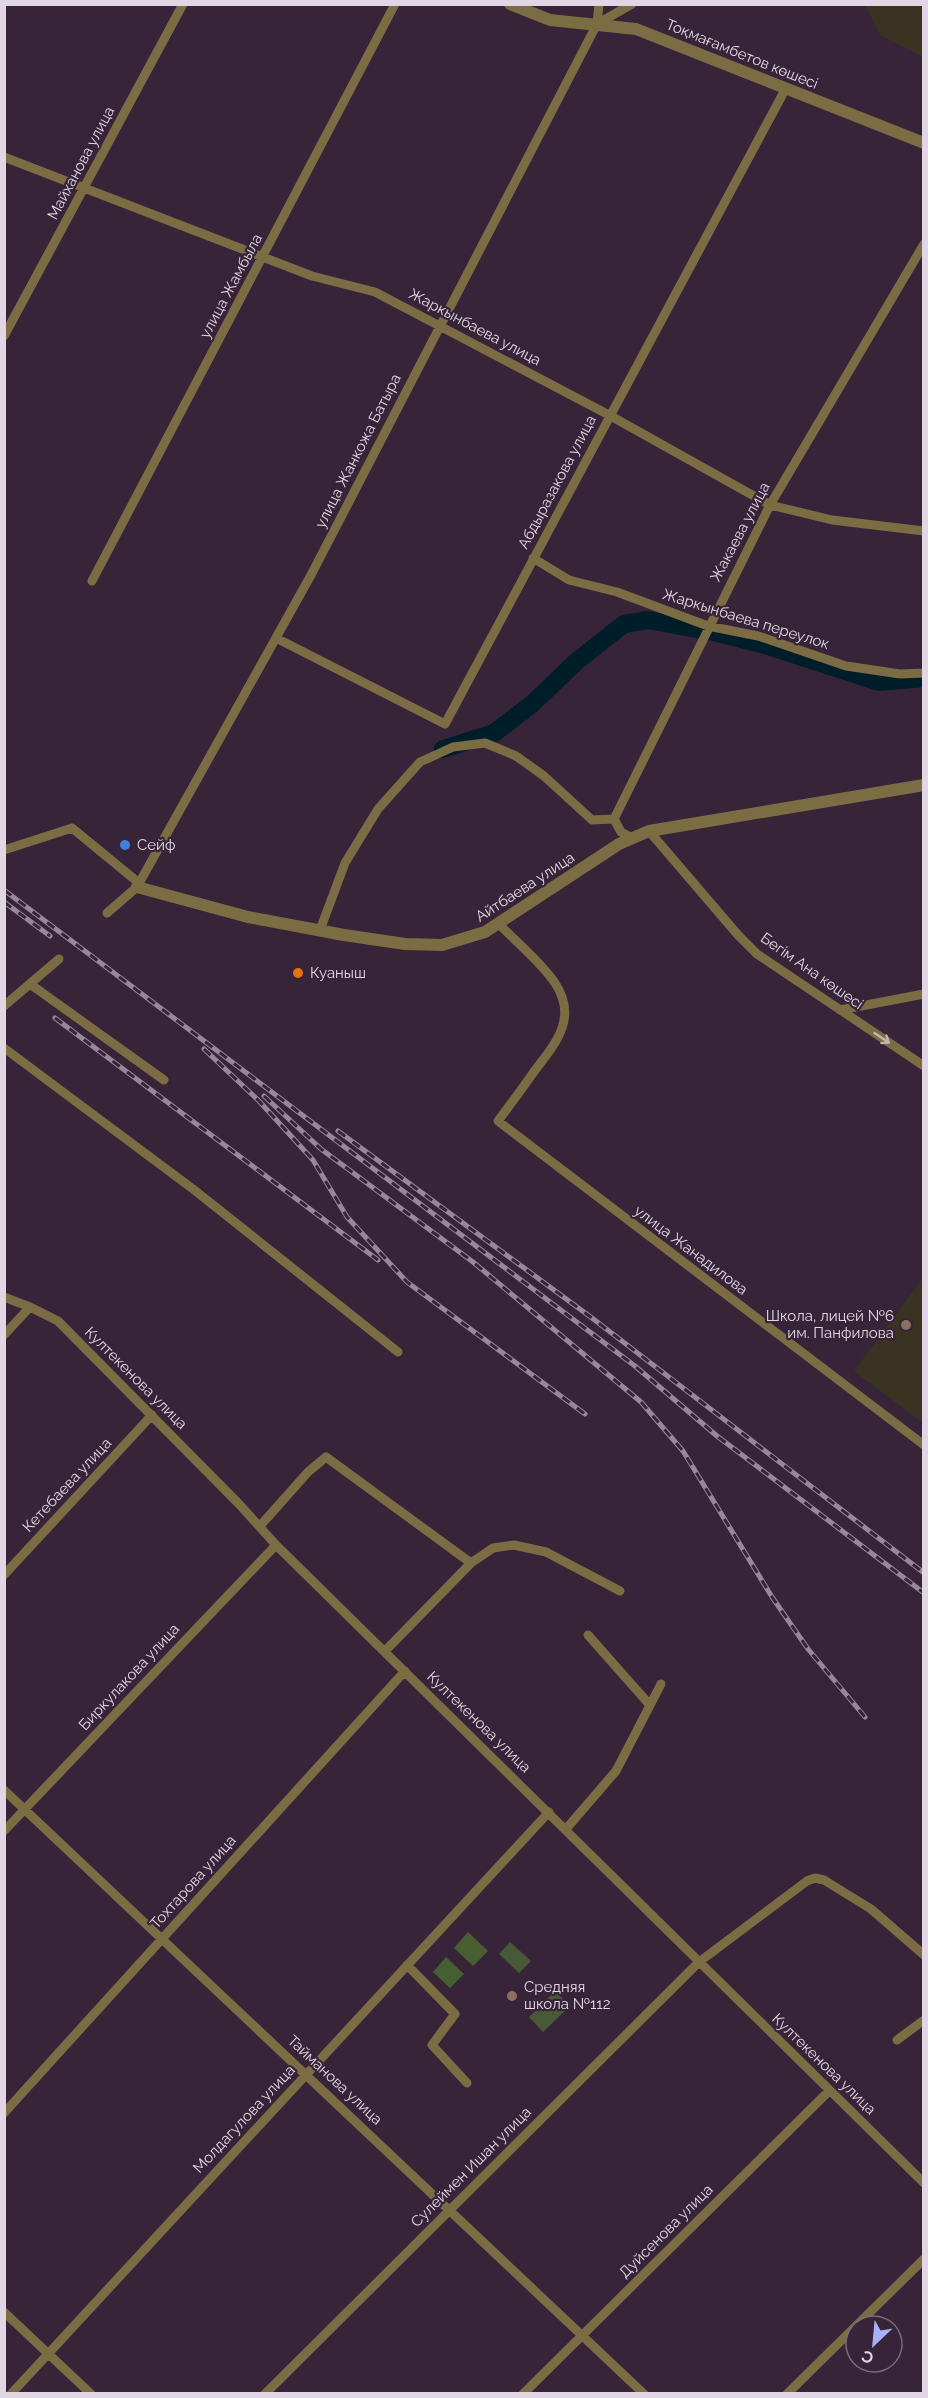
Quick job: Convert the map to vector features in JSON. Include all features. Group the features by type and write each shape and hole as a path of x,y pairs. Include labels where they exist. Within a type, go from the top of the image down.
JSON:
{"street":[{"name":"Майханова улица","path":"4,336 183,4"},
{"name":"улица Жамбыла","path":"92,581 395,4"},
{"name":"Тоқмағамбетов көшесі","path":"510,4 550,20 636,29 924,143"},
{"path":"597,24 599,4"},
{"path":"597,24 632,4"},
{"name":"улица Жанкожа Батыра","path":"107,913 138,885 276,638 597,24"},
{"name":"Абдыразакова улица","path":"276,638 445,723 786,88"},
{"name":"Жаркынбаева улица","path":"4,157 312,276 375,292 609,415 770,505 832,520 924,531"},
{"name":"Жакаева улица","path":"614,819 770,505 924,243"},
{"name":"Жаркынбаева переулок","path":"533,558 569,580 617,592 708,626 758,636 846,666 900,674 924,672"},
{"path":"320,930 345,864 378,809 420,762 453,747 485,743 516,756 544,776 592,820 614,819 621,832 632,838"},
{"name":"Айтбаева улица","path":"138,885 248,916 320,930 426,946 448,944 473,937 498,923 619,844 649,831 924,785"},
{"path":"4,850 72,828 138,885"},
{"name":"Бегім Ана көшесі","path":"649,831 757,954 924,1066"},
{"name":"улица Жанадилова","path":"498,923 555,983 564,1009 563,1026 557,1042 498,1121 924,1445"},
{"path":"4,1006 59,959"},
{"path":"30,984 164,1080"},
{"path":"840,1010 924,994"},
{"path":"4,1048 193,1189 398,1352"},
{"name":"Култекенова улица","path":"4,1296 58,1321 152,1415 276,1545 924,2183"},
{"path":"4,1335 30,1307"},
{"name":"Кетебаева улица","path":"4,1575 152,1415"},
{"path":"260,1526 308,1472 326,1457 471,1563"},
{"name":"Биркулакова улица","path":"4,1831 276,1545"},
{"path":"385,1652 471,1563 493,1548 514,1545 546,1552 620,1591"},
{"path":"588,1635 650,1704"},
{"name":"Тохтарова улица","path":"4,2113 405,1671"},
{"path":"566,1829 616,1771 661,1684"},
{"name":"Тайманова улица","path":"4,1790 644,2394"},
{"name":"Молдагулова улица","path":"11,2394 549,1812"},
{"name":"Сулеймен Ишан улица","path":"265,2394 699,1962 807,1881 815,1878 824,1880 871,1909 924,1955"},
{"path":"408,1965 455,2014 432,2045 467,2083"},
{"path":"897,2040 924,2020"},
{"name":"Дуйсенова улица","path":"524,2394 829,2091"},
{"path":"787,2394 924,2259"},
{"path":"4,2312 91,2394"}],"shaded area":[{"path":"865,5 923,5 923,57 880,35"},
{"name":"Школа, лицей №6 им. Панфилова","path":"923,1278 923,1423 854,1371"}],"green space":[{"path":"468,1932 488,1951 473,1966 454,1948"},
{"path":"510,1942 531,1961 519,1973 499,1954"},
{"path":"446,1957 464,1974 450,1988 433,1972"},
{"path":"555,1991 570,2006 543,2032 529,2017"}],"waterway":[{"path":"443,749 494,733 532,704 577,661 624,624 648,620 718,633 765,645 879,682 924,678"}],"railway":[{"path":"4,890 635,1366 717,1436 924,1593"},
{"path":"4,902 50,936"},
{"path":"55,1018 378,1260"},
{"path":"204,1049 259,1101 313,1160 347,1217 407,1282 585,1414"},
{"path":"264,1096 321,1149 473,1262 641,1402 683,1451 772,1597 808,1649 865,1717"},
{"path":"338,1131 592,1318 924,1573"}],"place":[{"name":"Сейф","path":"125,845"},
{"name":"Куаныш","path":"298,973"},
{"name":"Школа, лицей №6 им. Панфилова","path":"906,1325"},
{"name":"Средняя школа №112","path":"512,1996"}]}
